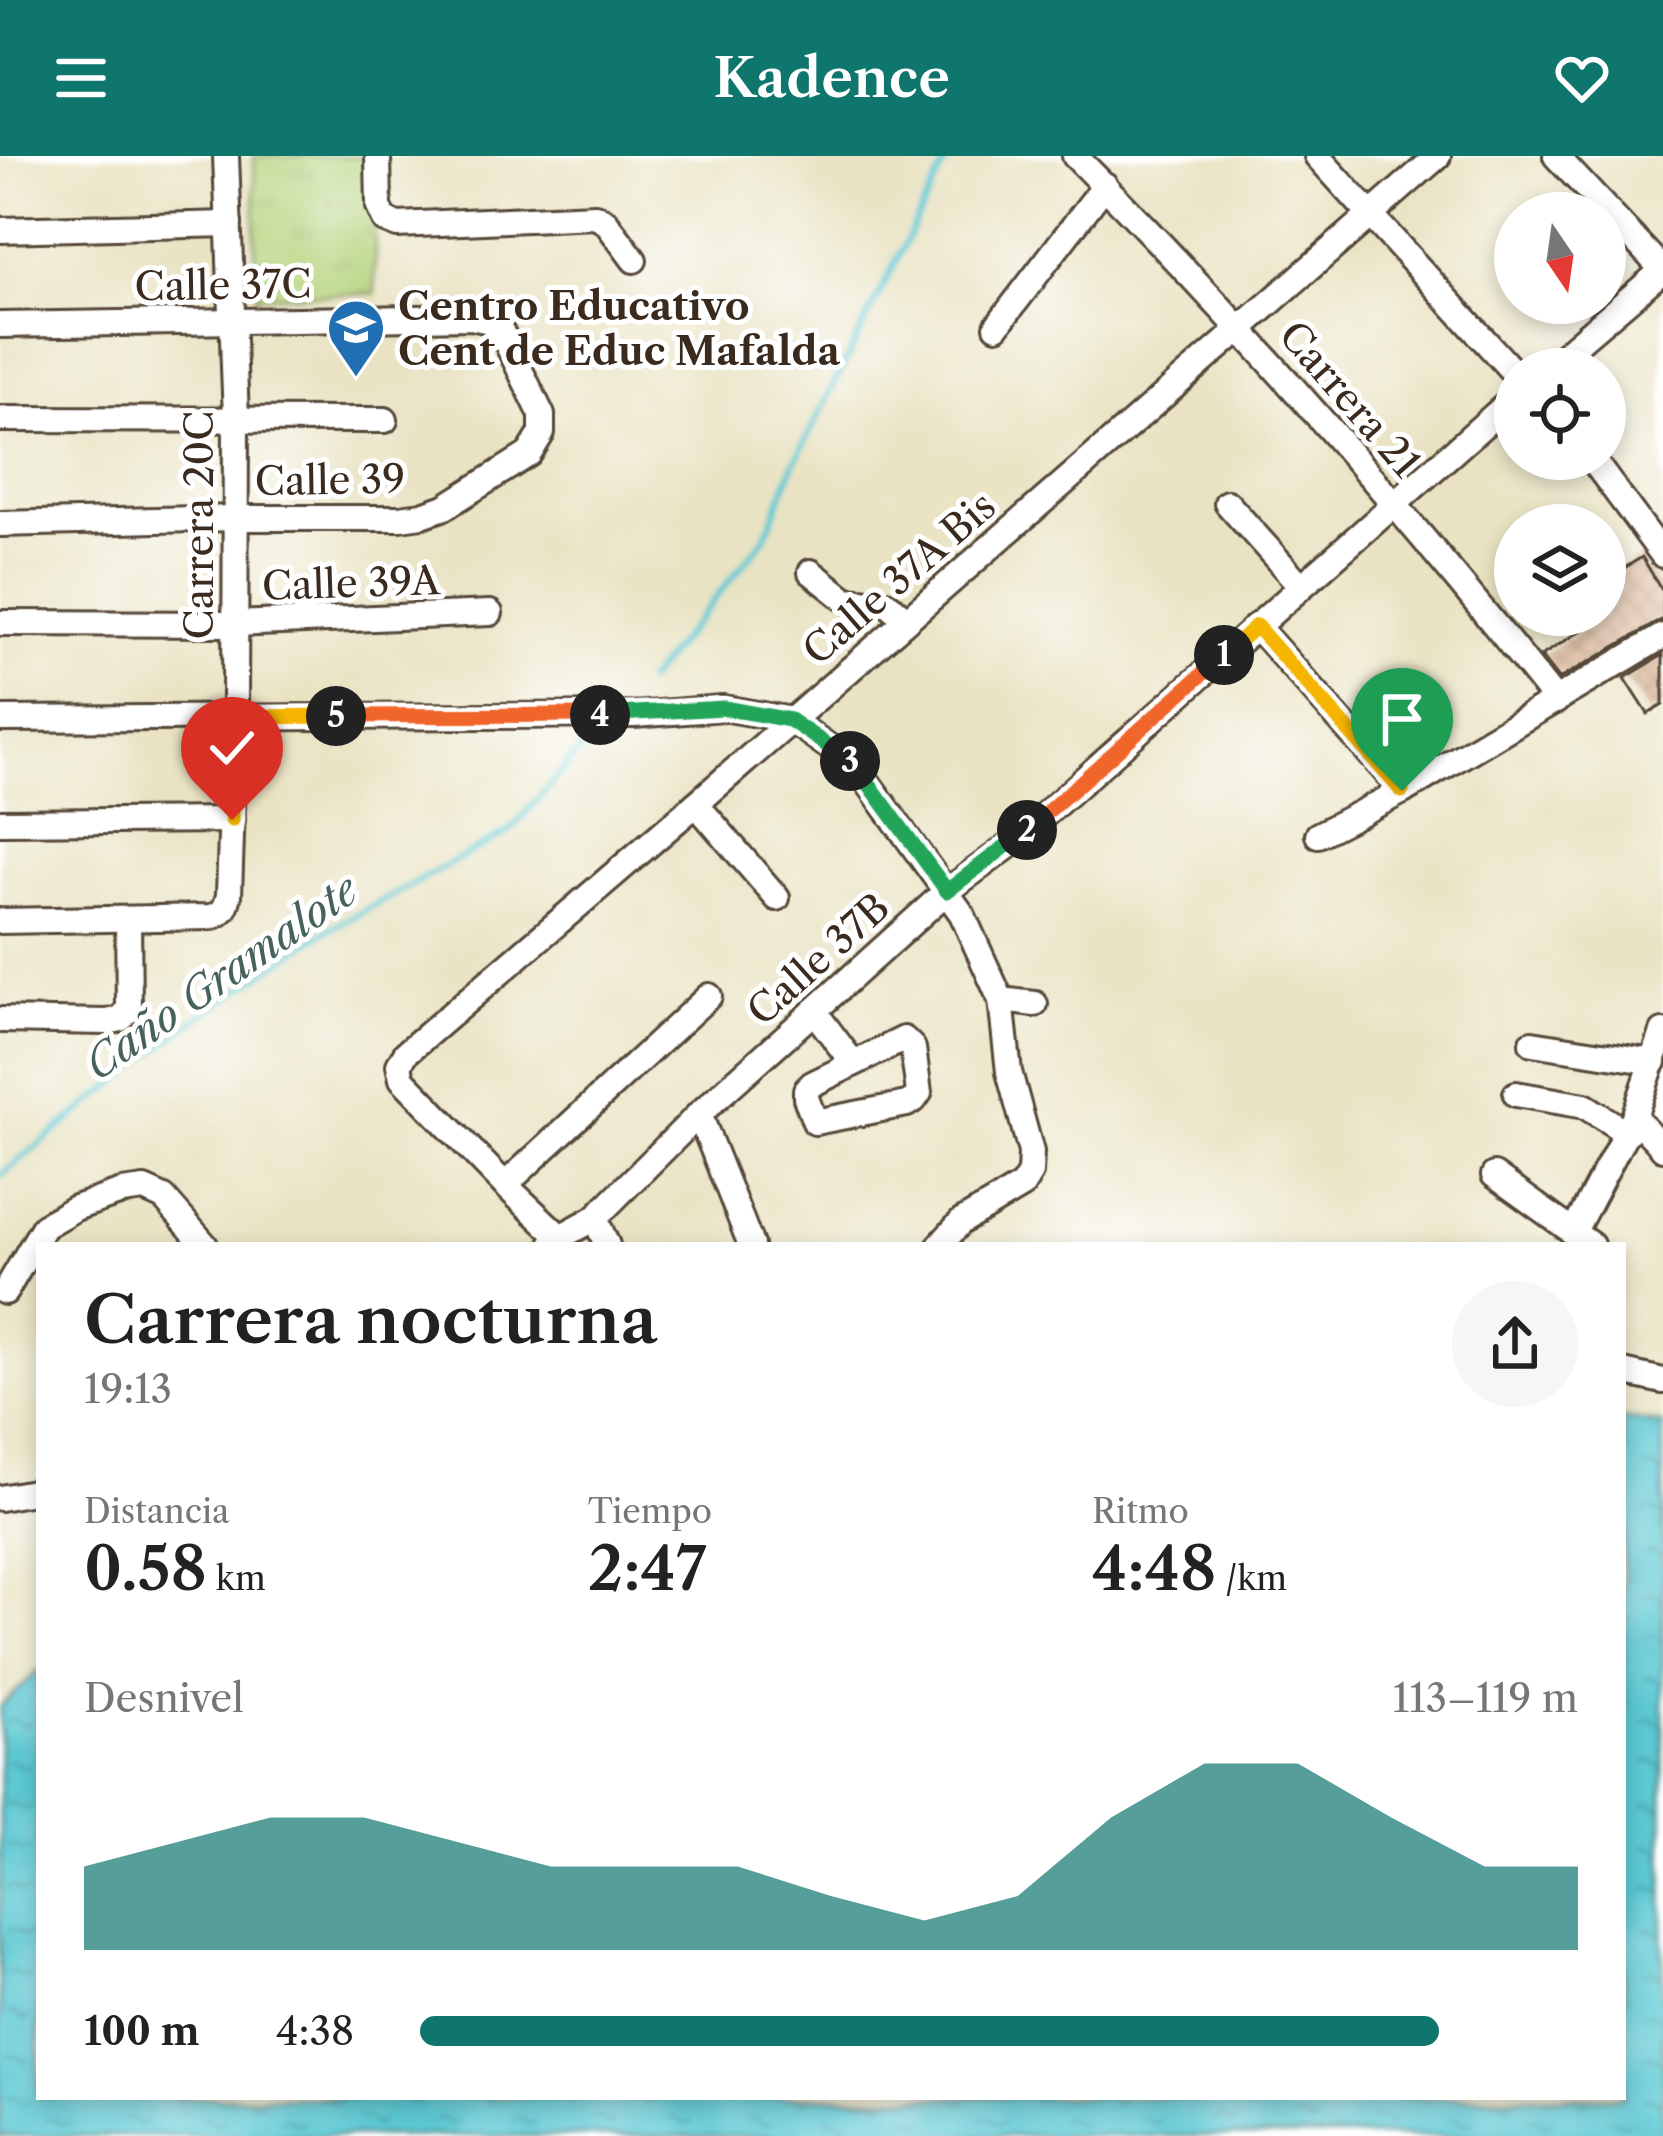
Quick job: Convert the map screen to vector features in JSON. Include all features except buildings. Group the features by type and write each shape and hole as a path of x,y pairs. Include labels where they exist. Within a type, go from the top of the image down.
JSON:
{"street":[{"name":"Carrera 20C","path":"128,920 211,917 222,913 229,895 236,419 226,156"},
{"path":"378,156 379,207 385,220 397,224 596,216 606,222 634,260"},
{"name":"Carrera 21","path":"1075,156 1241,329 1556,701"},
{"path":"1317,156 1494,351"},
{"name":"Calle 37A Bis","path":"505,1185 402,1079 399,1065 406,1052 1438,156"},
{"path":"1556,156 1663,270 1572,348"},
{"path":"997,326 1105,185"},
{"path":"0,230 229,224"},
{"name":"Calle 37C","path":"0,325 471,317 490,321 501,331 542,415 542,434 529,454 445,507"},
{"name":"Calle 37B","path":"556,1241 595,1218 699,1114 947,891 1014,842 1494,416"},
{"path":"0,418 385,420"},
{"path":"1608,480 1663,555"},
{"path":"1227,503 1301,586"},
{"name":"Calle 39","path":"0,524 400,518 445,507"},
{"path":"811,572 846,600 886,603 907,619"},
{"name":"Calle 39A","path":"0,623 234,624 490,613"},
{"path":"1256,626 1402,791"},
{"path":"1318,835 1402,791 1663,636"},
{"path":"0,719 634,715 724,708 790,720 856,766 962,914 1000,1000 1009,1072 1031,1152 1030,1173 1022,1186 961,1222 943,1242"},
{"path":"696,804 777,898"},
{"path":"0,822 232,820"},
{"path":"0,921 128,920 129,1008 121,1019 107,1022 0,1020"},
{"path":"556,1241 505,1185 709,996"},
{"path":"1000,1000 1035,1004"},
{"path":"814,1011 853,1063"},
{"path":"1494,1175 1582,1239 1631,1125 1663,1032"},
{"path":"904,1039 913,1048 919,1093 907,1104 815,1123 806,1090 853,1063 904,1039"},
{"path":"1532,1043 1654,1062"},
{"path":"1516,1094 1585,1106 1631,1125 1663,1148"},
{"path":"699,1114 750,1242"},
{"path":"5,1292 44,1226 75,1208 122,1192 144,1189 164,1198 202,1242"},
{"path":"595,1218 607,1242"},
{"path":"1626,1373 1663,1381"},
{"path":"0,1498 36,1492"}],"green space":[{"path":"254,156 374,156 375,294 256,296"}],"water":[{"path":"1626,1418 1663,1424 1663,2136 0,2136 0,1707 36,1673 36,2100 1626,2100"}],"waterway":[{"name":"Caño Gramalote","path":"646,682 765,538 793,466 949,156"},
{"name":"Caño Gramalote","path":"0,1176 191,1023 318,936 510,831 587,742"}],"place":[{"name":"Centro Educativo Cent de Educ Mafalda","path":"356,379"}],"route":[{"path":"232,820 235,717 634,715 724,708 790,720 856,766 947,891 1014,842 1256,626 1402,791"}]}
